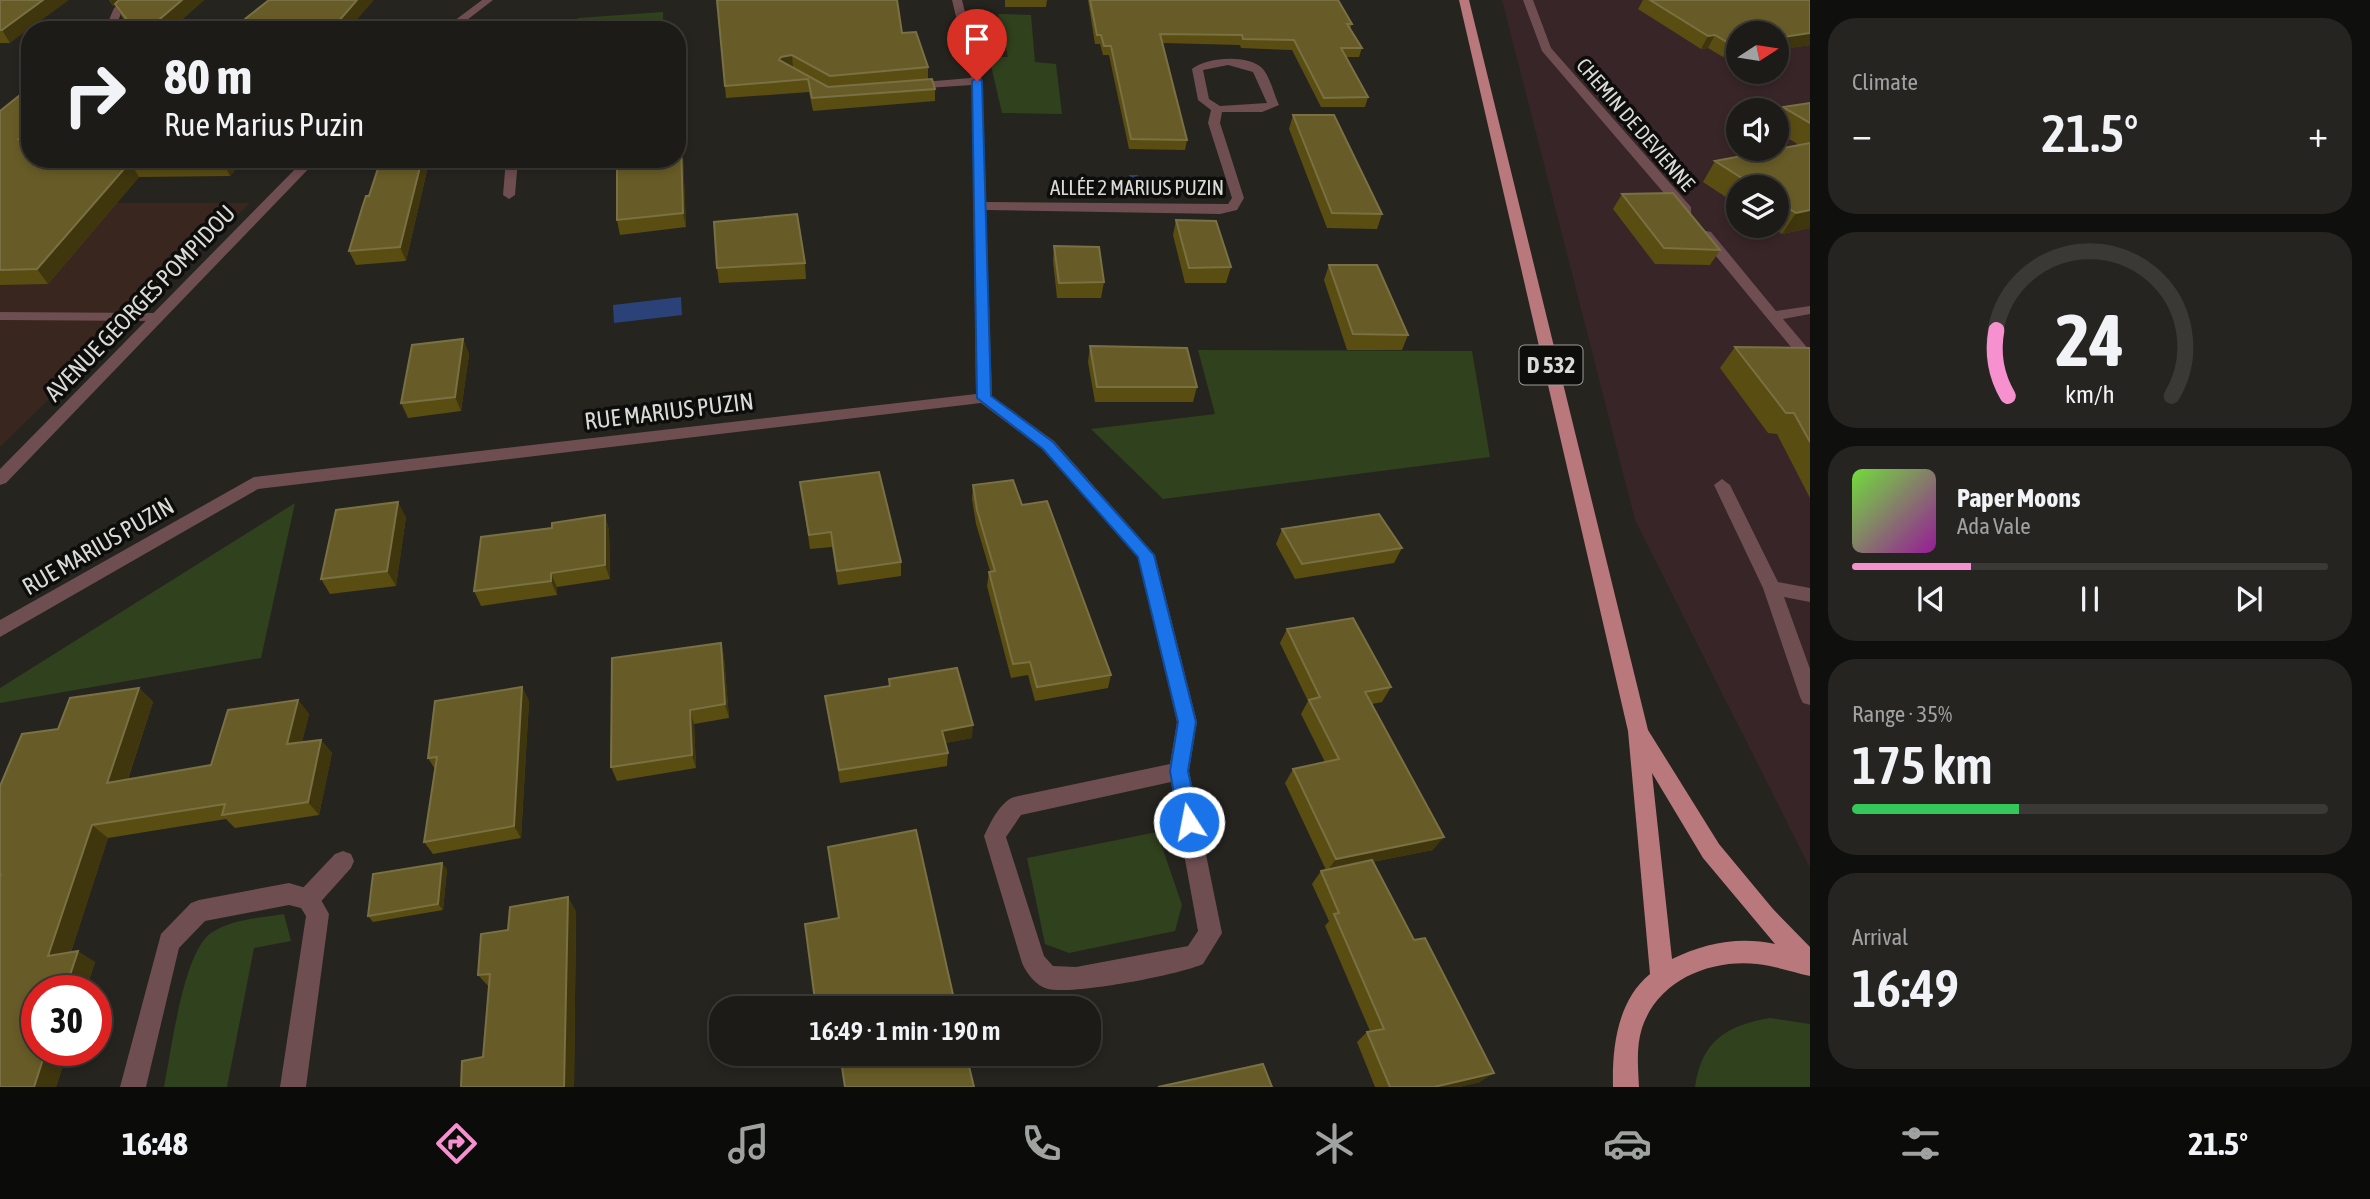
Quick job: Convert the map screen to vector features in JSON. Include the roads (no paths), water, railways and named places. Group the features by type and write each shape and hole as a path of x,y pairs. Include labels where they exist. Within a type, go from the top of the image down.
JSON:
{"main road":[{"name":"D 532","path":"1464,0 1638,731 1662,976"},
{"name":"D 532","path":"1638,731 1711,851 1765,917 1810,964"},
{"path":"1626,1087 1623,1059 1634,1011 1662,976 1702,956 1753,952 1810,964"}],"street":[{"path":"113,21 118,10 132,0"},
{"path":"459,21 488,0"},
{"path":"957,0 977,81 984,398 1048,445 1146,555 1187,722 1179,771 1210,933 1195,956 1076,979 1048,977 1034,963 995,836 1014,807 1179,771"},
{"name":"CHEMIN DE DEVIENNE","path":"1528,0 1546,49 1628,141 1810,361"},
{"name":"ALLÉE 2 MARIUS PUZIN","path":"1208,62 1242,63 1258,71 1273,105 1262,109 1217,108 1204,100 1197,69 1208,62"},
{"path":"895,88 977,81"},
{"name":"ALLÉE 2 MARIUS PUZIN","path":"979,206 1220,210 1233,207 1238,198 1214,123 1217,108"},
{"name":"AVENUE GEORGES POMPIDOU","path":"0,478 303,168"},
{"path":"509,195 511,168"},
{"path":"1773,316 1810,310"},
{"path":"0,317 156,317"},
{"name":"RUE MARIUS PUZIN","path":"0,629 254,483 984,398"},
{"path":"1722,485 1772,588 1810,697"},
{"path":"1772,588 1810,595"},
{"path":"308,899 343,862"},
{"path":"133,1087 169,942 199,911 289,894 308,899 318,914 293,1087"}],"water":[{"path":"1129,175 1138,175 1139,179 1164,180 1166,192 1125,190 1123,179 1129,179"},
{"path":"681,297 682,315 614,323 613,305"}]}
